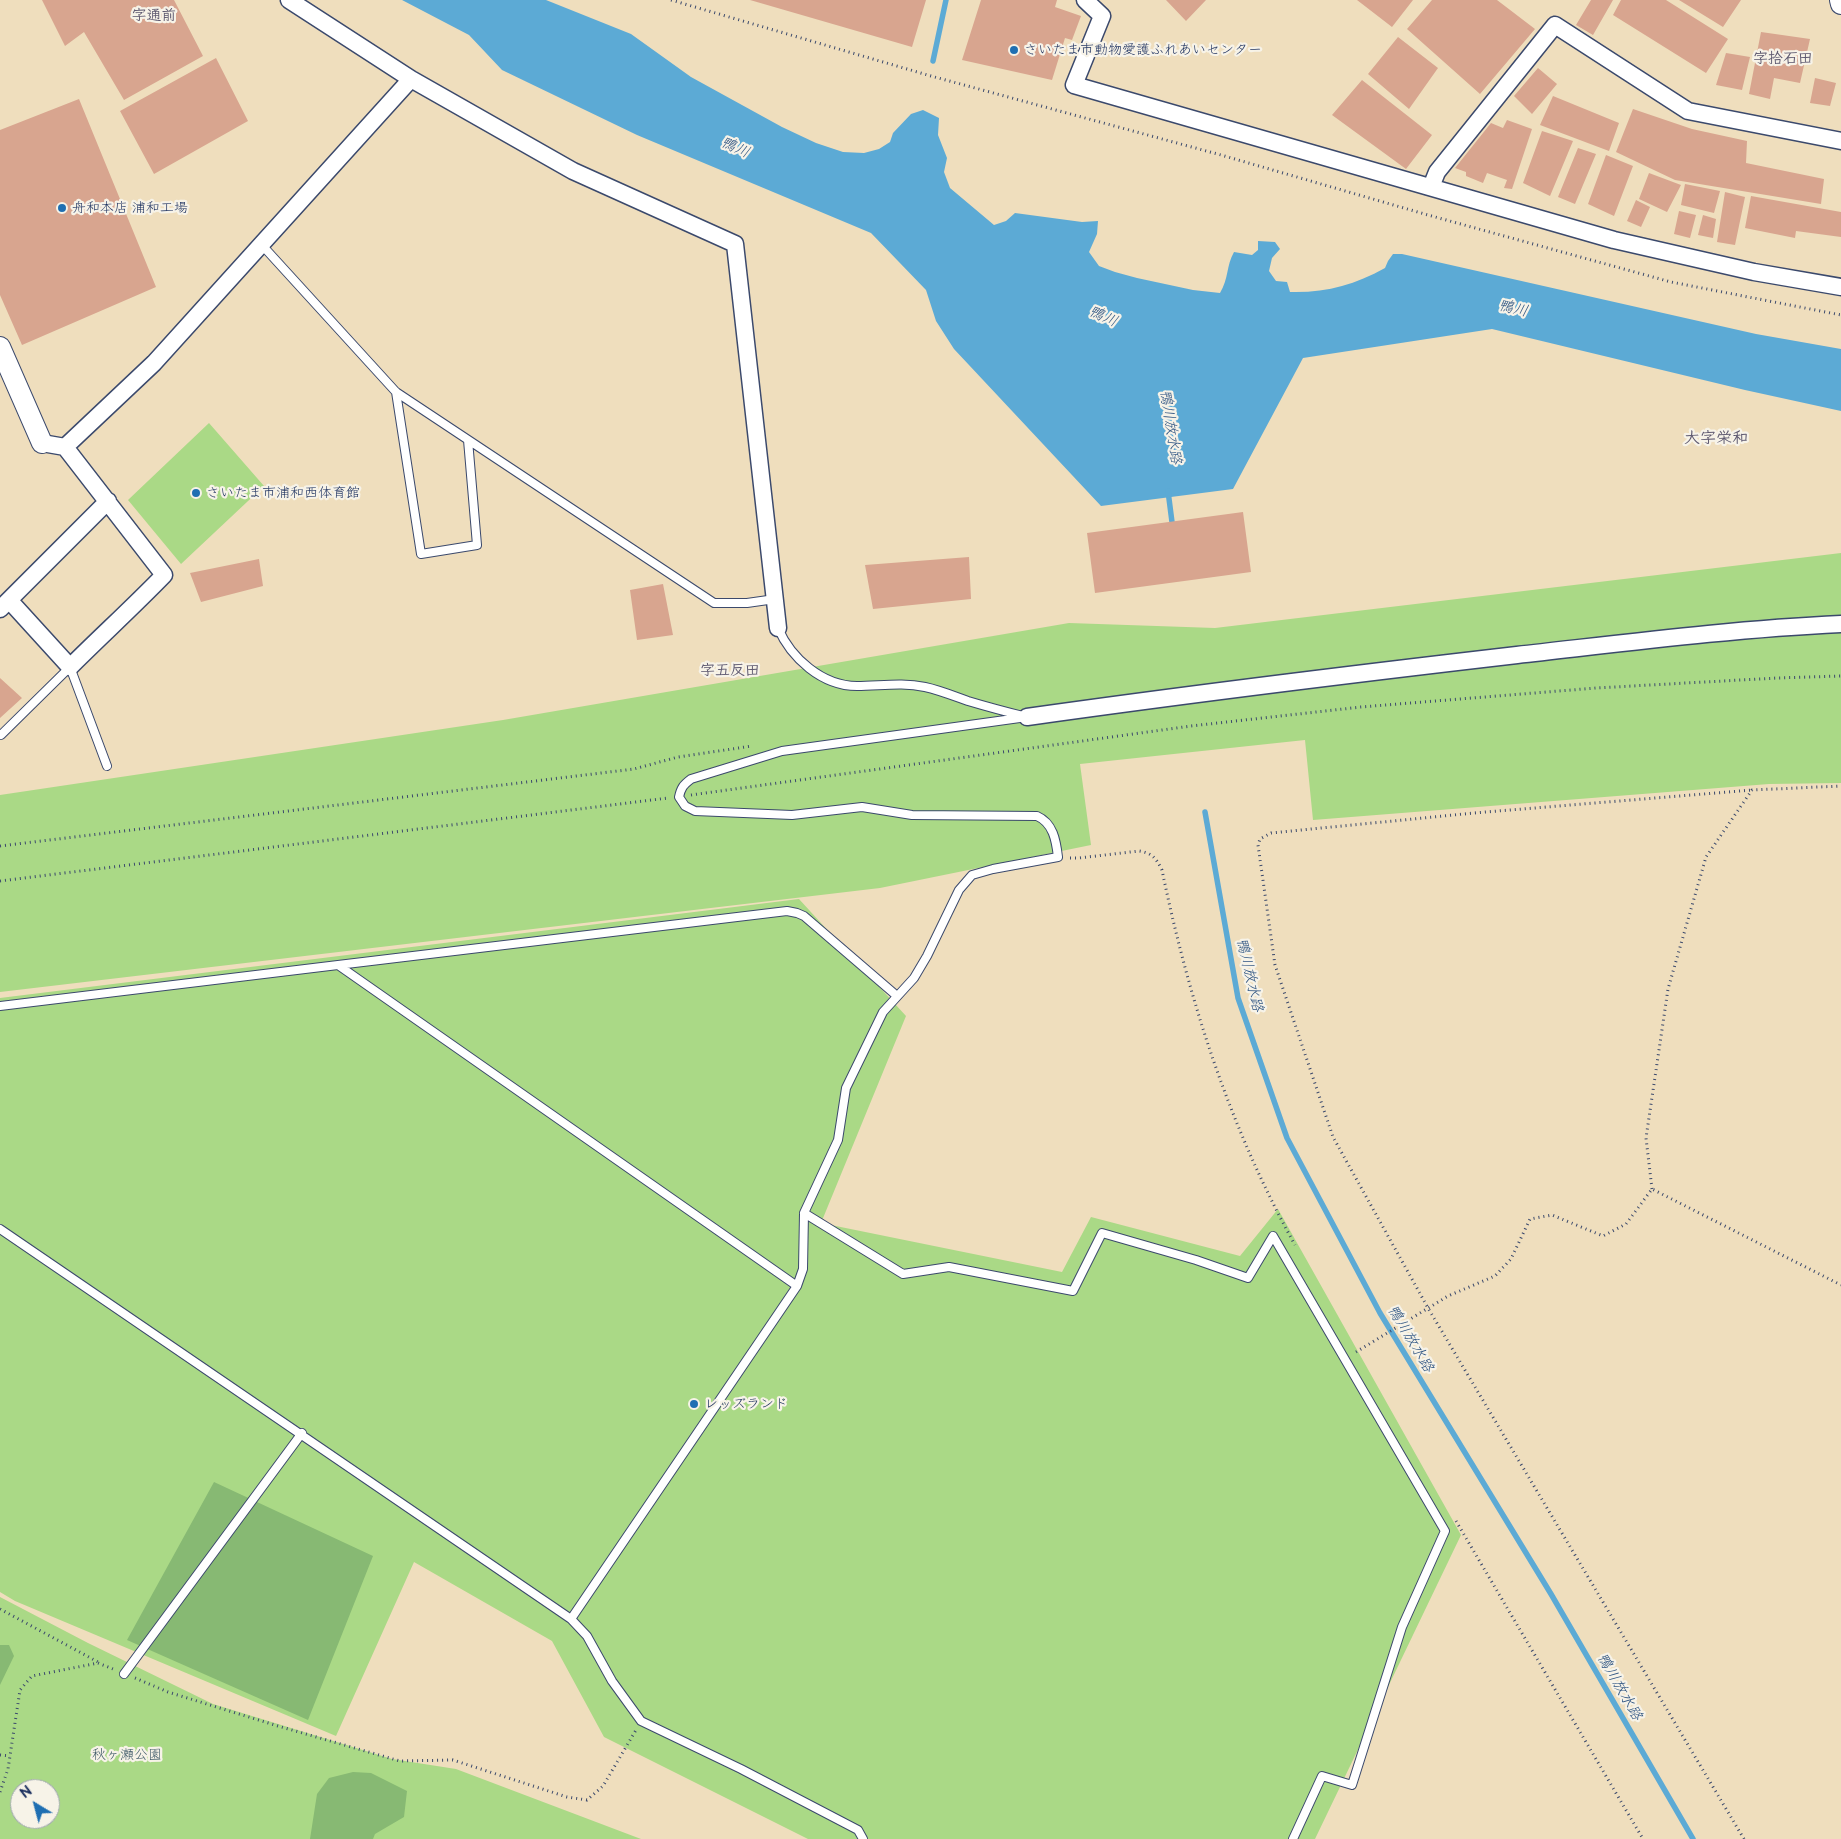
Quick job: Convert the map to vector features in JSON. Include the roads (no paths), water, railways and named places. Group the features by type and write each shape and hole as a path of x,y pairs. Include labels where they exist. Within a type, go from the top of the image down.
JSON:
{"street":[{"path":"289,0 411,79 573,171 735,244 778,628"},
{"path":"1085,0 1102,16 1074,85 1614,240 1754,272 1841,287"},
{"path":"1840,0 1841,4"},
{"path":"1431,187 1437,172 1555,25 1688,111 1841,141"},
{"path":"65,447 154,363 411,79"},
{"path":"0,347 42,443 65,447 108,502 164,574 132,608 70,667 4,604 108,502"},
{"path":"1027,718 1190,694 1524,654 1753,630 1841,624"}],"lane":[{"path":"261,244 396,392 714,604 775,599"},
{"path":"396,392 421,554 477,545 468,440"},
{"path":"778,628 785,643 795,656 809,668 840,684 855,686 905,684 926,687 1027,718"},
{"path":"1,734 70,667 106,766"},
{"path":"572,1619 797,1286 803,1269 804,1213 838,1140 846,1088 883,1012 914,978 927,956 959,890 972,875 993,868 1058,857 1052,829 1046,820 1037,816 912,815 862,807 792,815 695,811 685,806 679,797 682,786 691,779 782,751 1027,718"},
{"path":"0,1006 787,912 804,916 897,996"},
{"path":"338,965 797,1286"},
{"path":"804,1213 903,1274 948,1267 1073,1291 1102,1233 1196,1260 1248,1278 1273,1236 1444,1531 1402,1627 1352,1785 1322,1776 1293,1839"},
{"path":"0,1229 572,1619 587,1636 612,1680 642,1721 858,1830 862,1839"},
{"path":"124,1674 302,1434"}],"water":[{"name":"鴨川","path":"402,0 546,0 631,34 691,77 782,127 816,143 843,152 864,153 879,149 890,142 893,133 911,114 923,110 939,118 938,135 947,158 944,172 950,188 994,225 1006,221 1015,213 1082,222 1098,221 1097,234 1089,252 1099,266 1115,272 1193,290 1220,293 1234,252 1252,255 1258,250 1258,241 1275,242 1280,249 1272,258 1269,271 1276,281 1287,282 1290,292 1303,292 1339,287 1362,279 1385,268 1393,254 1402,254 1756,334 1841,349 1841,411 1745,390 1492,329 1303,358 1233,489 1101,506 954,349 936,321 926,290 871,233 637,135 502,70 469,35"}],"waterway":[{"path":"933,61 946,0"},
{"name":"鴨川放水路","path":"1168,491 1172,522"},
{"name":"鴨川放水路","path":"1205,812 1238,998 1287,1138 1380,1313 1551,1594 1693,1839"}],"place":[{"name":"さいたま市動物愛護ふれあいセンター","path":"1014,50"},
{"name":"舟和本店 浦和工場","path":"62,208"},
{"name":"さいたま市浦和西体育館","path":"196,493"},
{"name":"レッズランド","path":"694,1404"}],"district":[{"name":"字通前","path":"154,16"},
{"name":"字拾石田","path":"1783,59"},
{"name":"大字栄和","path":"1716,439"},
{"name":"字五反田","path":"730,671"}],"park label":[{"name":"秋ヶ瀬公園","path":"127,1755"}]}
